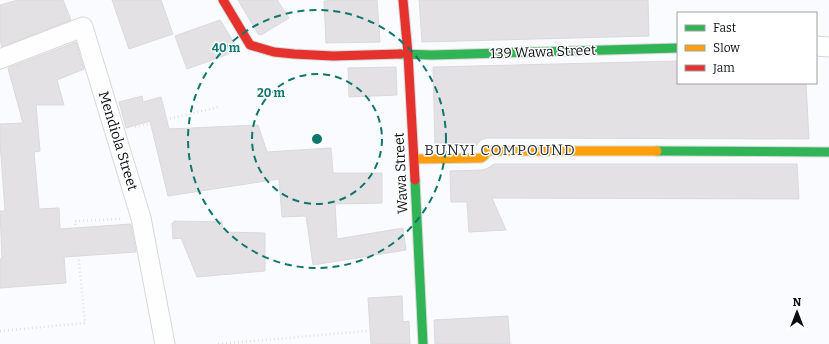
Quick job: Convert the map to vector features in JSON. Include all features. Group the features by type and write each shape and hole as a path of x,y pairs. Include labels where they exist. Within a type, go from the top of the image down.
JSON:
{"street":[{"name":"139 Wawa Street","path":"223,0 250,45 273,52 318,56 408,54 432,55 677,48"},
{"name":"Wawa Street","path":"404,0 424,344"},
{"name":"Mendiola Street","path":"0,59 83,27 141,218 165,344"},
{"path":"817,46 829,47"},
{"path":"414,159 481,158 487,151 829,152"}],"path":[{"path":"115,132 219,107"},
{"path":"0,330 85,323 75,221 141,218"},
{"path":"218,344 423,326"}],"building":[{"path":"18,0 63,0 71,20 2,47 0,40 0,5"},
{"path":"112,0 161,0 173,34 129,49"},
{"path":"238,0 277,0 289,18 261,35 258,34"},
{"path":"377,0 380,42 326,43 324,1"},
{"path":"419,0 648,0 649,36 422,42"},
{"path":"220,20 238,49 234,52 187,69 175,36"},
{"path":"76,42 84,69 57,80 64,105 36,105 40,151 34,152 39,209 59,208 60,229 131,224 136,252 64,257 66,283 0,288 0,259 2,259 0,211 5,211 0,124 23,123 8,68"},
{"path":"677,61 677,84 806,84 809,139 487,138 481,140 476,146 435,146 433,67"},
{"path":"396,67 397,95 349,97 348,68"},
{"path":"142,96 143,102 161,97 169,129 258,125 267,152 331,148 333,173 382,173 382,203 335,204 337,239 403,228 406,250 313,265 306,216 282,217 279,179 168,196 150,121 126,128 119,102"},
{"path":"494,164 797,164 799,199 492,198 506,230 469,232 467,202 451,202 450,171 482,170"},
{"path":"174,221 222,222 223,232 265,233 265,271 197,277 181,238 173,239 172,223 174,223"},
{"path":"402,296 403,322 409,321 410,344 371,344 368,298"},
{"path":"508,316 510,344 435,344 434,320"}],"traffic: fast":[{"path":"400,54 432,55 677,48"},
{"path":"657,151 829,152"},
{"path":"415,180 423,344"}],"traffic: slow":[{"path":"414,159 481,158 487,151 657,151"}],"traffic: jam":[{"path":"223,0 250,45 274,52 294,54 333,56 400,54"},
{"path":"403,0 408,54 415,180"}],"district":[{"name":"BUNYI COMPOUND","path":"500,150"}]}
